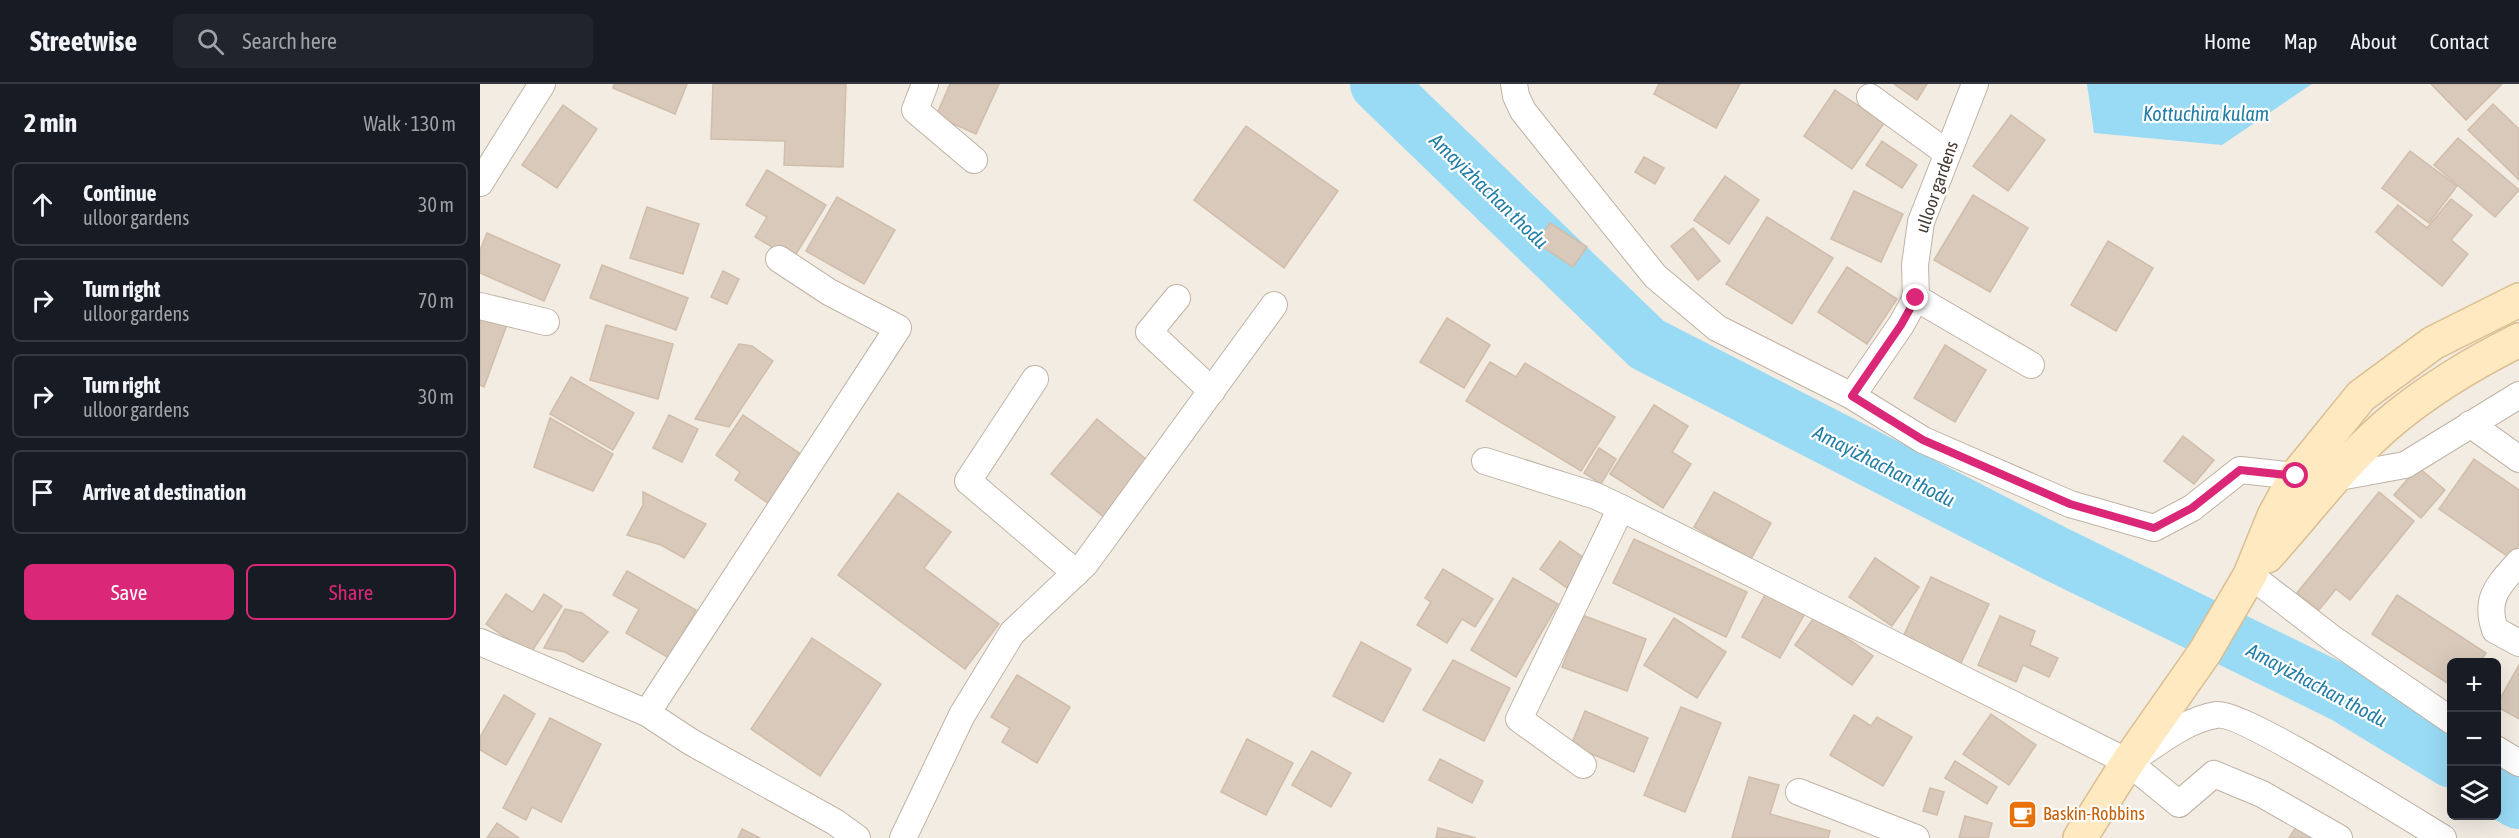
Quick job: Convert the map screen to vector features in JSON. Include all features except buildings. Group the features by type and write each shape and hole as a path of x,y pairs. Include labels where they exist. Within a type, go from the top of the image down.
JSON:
{"main road":[{"path":"2080,838 2128,762 2205,652 2245,582 2274,516 2296,476 2361,396 2433,343 2519,300"},
{"path":"2245,582 2334,478 2394,419 2486,356 2519,340"}],"street":[{"path":"480,183 542,84"},
{"path":"925,84 915,110 974,160"},
{"path":"1515,84 1516,96 1523,111 1655,276 1717,328 1852,396 1923,440 2070,504 2154,528 2192,508 2240,470 2296,476"},
{"name":"ulloor gardens","path":"1916,298 1915,265 1921,222 1975,84"},
{"path":"1870,97 1947,153"},
{"path":"647,713 898,328 828,292 778,259"},
{"path":"1177,298 1149,332 1212,391"},
{"path":"1852,396 1901,325 1916,298 2031,366"},
{"path":"903,838 962,716 1012,633 1076,573 1274,305"},
{"path":"480,306 546,322"},
{"path":"1035,380 968,481 1076,573"},
{"path":"2334,478 2405,465 2519,395"},
{"path":"2470,424 2519,459"},
{"path":"1485,461 1596,496 1621,508 2128,762 2179,804 2214,774 2262,794 2339,838"},
{"path":"1583,765 1520,718 1621,508"},
{"path":"2519,562 2495,589 2489,613 2495,630 2519,643"},
{"path":"2245,582 2333,639 2447,718"},
{"path":"480,642 647,713 691,742 835,822 857,838"},
{"path":"2128,762 2190,723 2218,714 2256,727 2443,838"},
{"path":"2501,752 2519,763"},
{"path":"1799,792 1916,838"}],"water":[{"name":"Kottuchira kulam","path":"2087,84 2312,84 2222,145 2094,133"}],"waterway":[{"name":"Amayizhachan thodu","path":"1378,84 1647,344 2056,554 2345,695 2447,757"},
{"name":"Amayizhachan thodu","path":"2501,791 2519,801"}],"place":[{"name":"Baskin-Robbins","path":"2022,814"}],"route":[{"path":"1916,298 1901,325 1852,396 1923,440 2070,504 2154,528 2192,508 2240,470 2296,476"}]}
